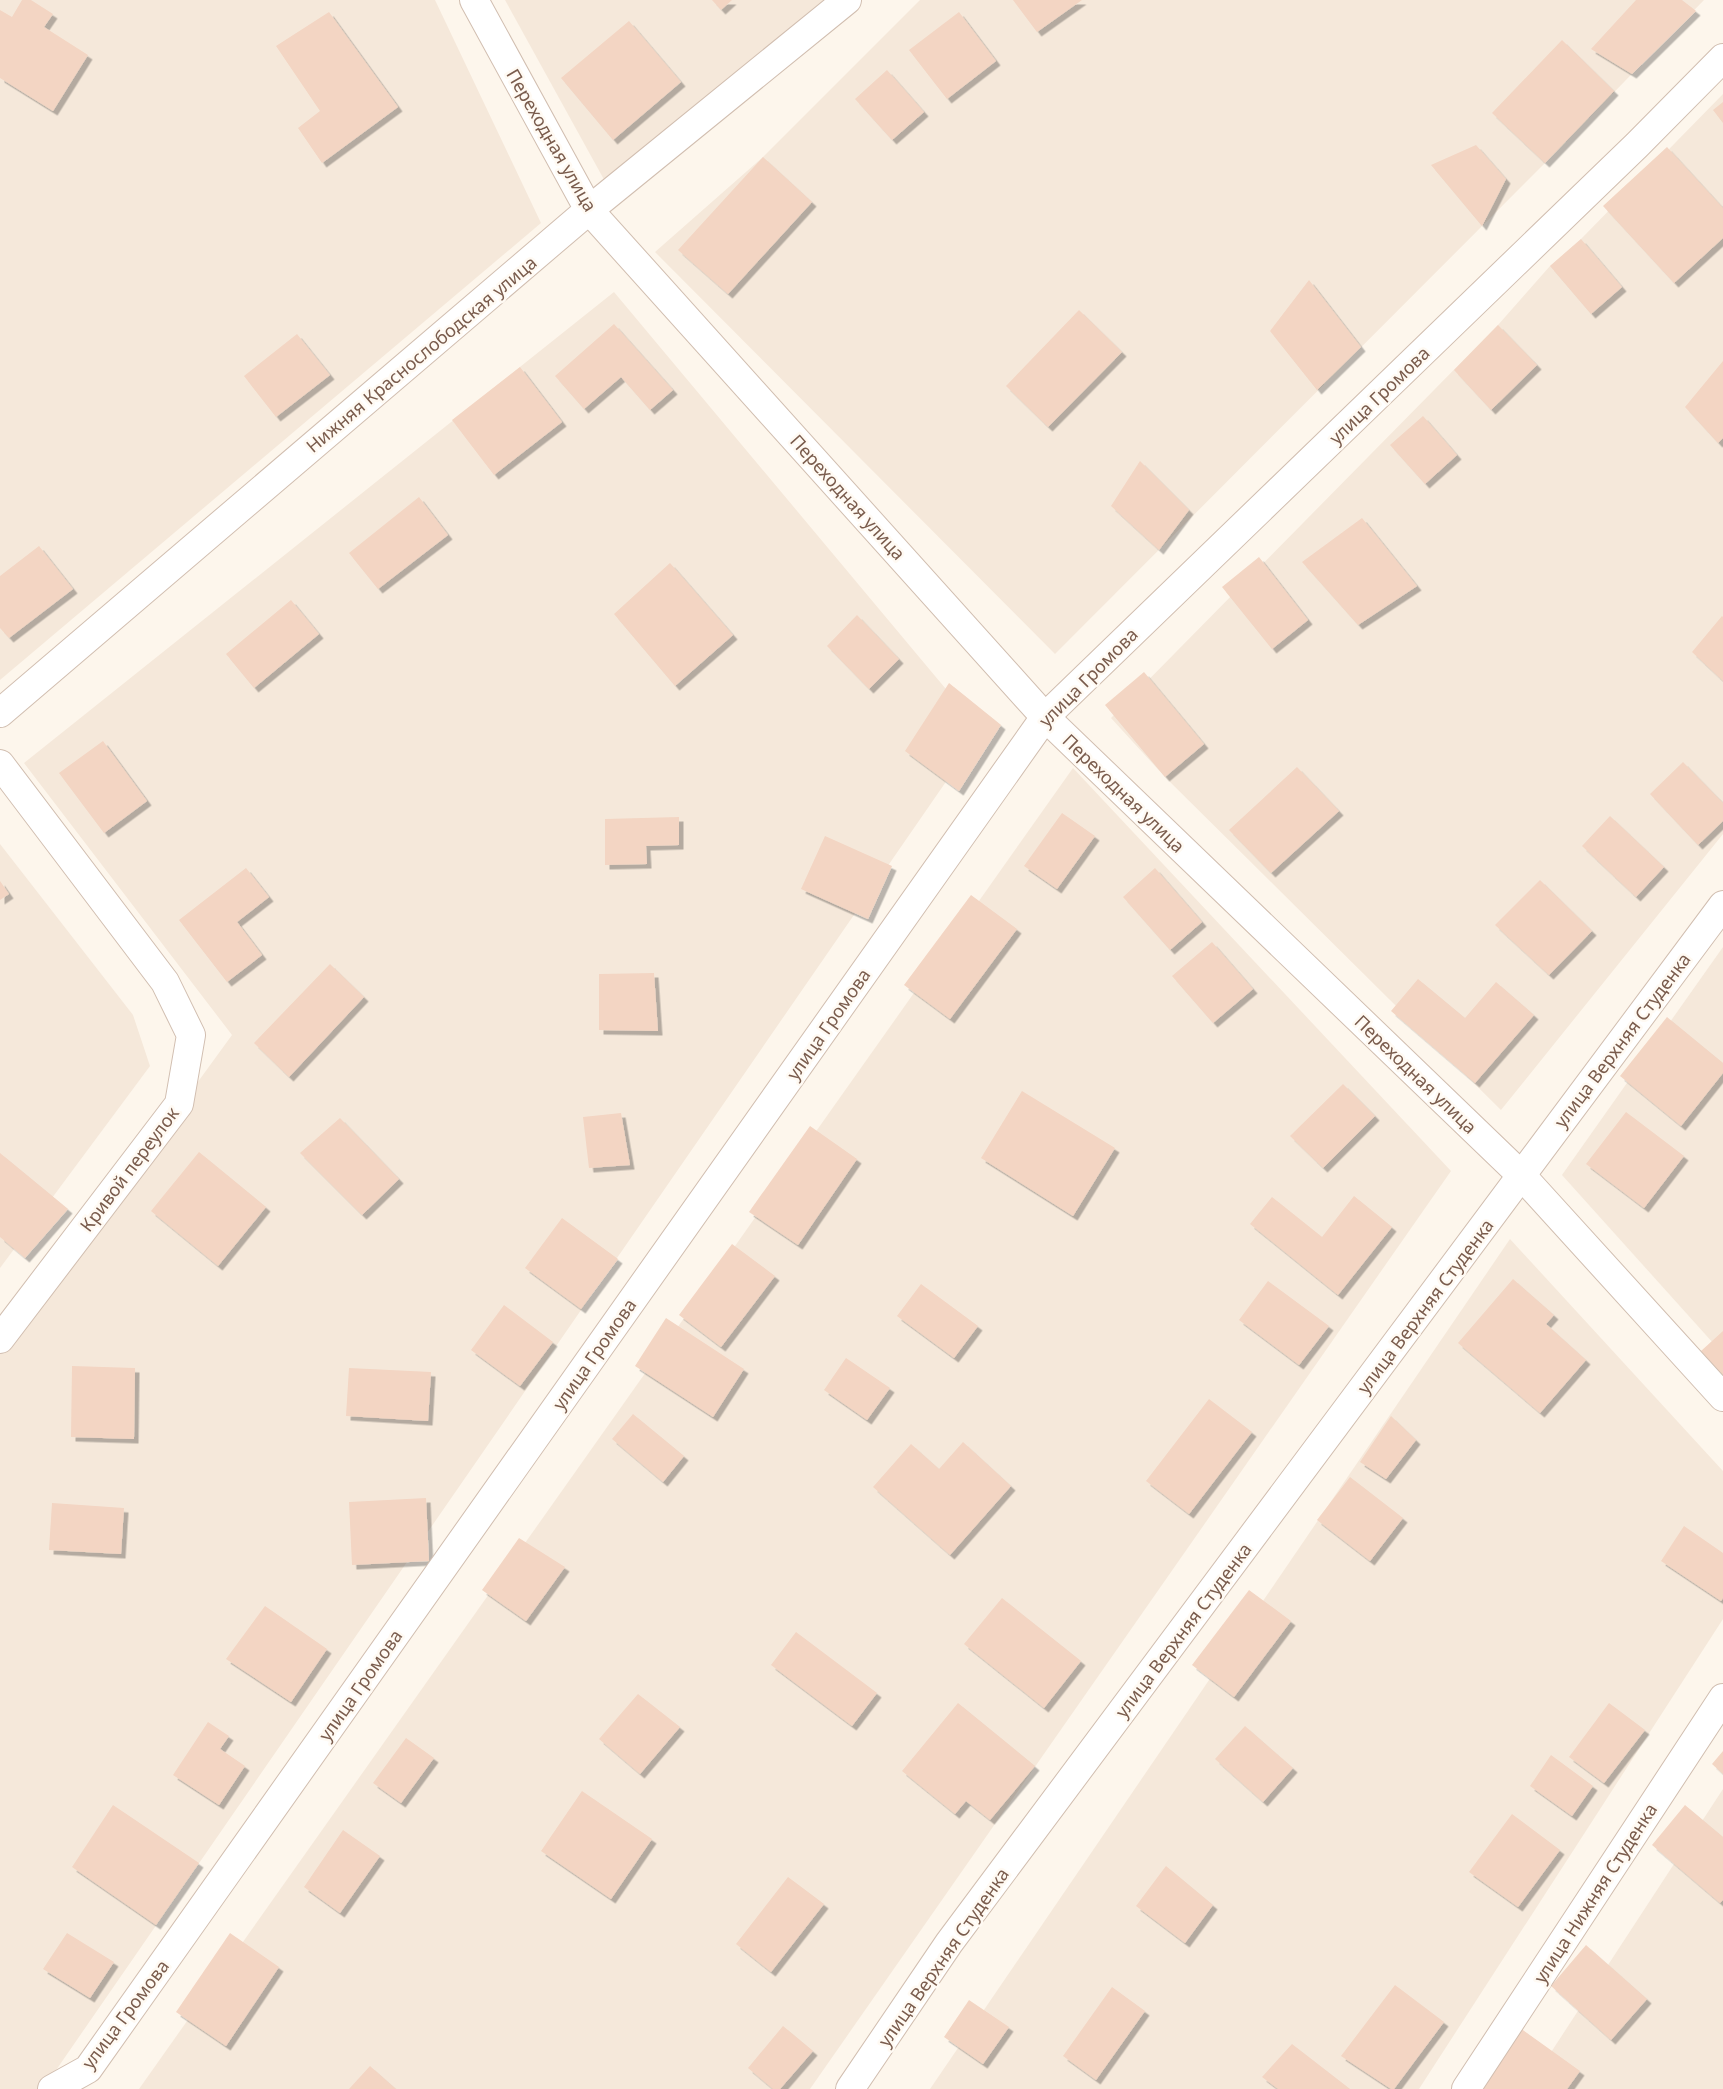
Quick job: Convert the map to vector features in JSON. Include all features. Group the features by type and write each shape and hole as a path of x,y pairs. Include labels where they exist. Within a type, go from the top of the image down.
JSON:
{"street":[{"name":"Переходная улица","path":"474,0 589,210 1045,717 1522,1176 1723,1397"},
{"name":"Нижняя Краснослободская улица","path":"0,713 589,210 847,0"},
{"name":"улица Громова","path":"52,2089 88,2069 1045,717 1623,159 1723,58"},
{"name":"Кривой переулок","path":"0,764 165,982 191,1035 179,1104 0,1339"},
{"name":"улица Верхняя Студенка","path":"1522,1176 1723,905"},
{"name":"улица Верхняя Cтуденка","path":"850,2089 949,1943 1522,1176"},
{"name":"улица Нижняя Cтуденкa","path":"1466,2089 1723,1698"}],"shaded area":[{"path":"0,0 435,0 541,223 0,680"},
{"path":"505,0 829,0 607,185"},
{"path":"920,0 1704,0 1545,163 1055,654 655,252 763,157"},
{"path":"1723,94 1723,834 1501,1110 1165,777 1111,718 1498,325 1550,266 1581,239"},
{"path":"614,292 981,731 43,2089 0,2089 0,1354 232,1035 24,763"},
{"path":"1073,768 1451,1171 810,2089 139,2089"},
{"path":"0,844 133,1015 150,1066 0,1268"},
{"path":"1723,947 1723,1354 1562,1175"},
{"path":"1510,1239 1723,1471 1723,1619 1419,2089 930,2089"},
{"path":"1723,1789 1723,2089 1527,2089"}],"building":[{"path":"22,0 31,0 53,14 44,27 88,55 53,111 0,78 0,10 12,17"},
{"path":"712,0 732,0 721,10"},
{"path":"1013,0 1082,0 1037,32"},
{"path":"1636,0 1682,0 1696,11 1632,74 1591,49"},
{"path":"329,12 398,107 322,163 298,128 320,111 276,46"},
{"path":"959,12 996,61 947,99 909,50"},
{"path":"629,21 681,82 613,140 561,78"},
{"path":"1562,40 1614,91 1545,163 1492,113"},
{"path":"887,70 924,112 892,140 855,99"},
{"path":"1723,102 1723,123 1713,110"},
{"path":"1476,145 1506,179 1482,226 1431,165"},
{"path":"1667,147 1723,208 1723,238 1674,283 1603,206"},
{"path":"763,157 812,202 728,294 678,250"},
{"path":"1581,239 1622,287 1591,314 1550,266"},
{"path":"1309,280 1361,347 1317,390 1270,331"},
{"path":"1079,310 1122,352 1048,427 1006,386"},
{"path":"614,324 673,390 650,410 621,377 584,409 555,376"},
{"path":"1498,325 1537,365 1491,410 1454,370"},
{"path":"297,334 330,375 276,417 244,376"},
{"path":"1723,361 1723,438 1718,443 1685,407"},
{"path":"520,367 562,422 494,475 452,420"},
{"path":"1423,416 1457,455 1425,484 1390,445"},
{"path":"1140,461 1189,510 1159,550 1111,506"},
{"path":"419,497 448,535 378,589 349,553"},
{"path":"1362,518 1417,586 1358,625 1302,562"},
{"path":"39,546 73,589 9,638 0,628 0,576"},
{"path":"1259,557 1308,620 1272,649 1222,587"},
{"path":"670,563 733,635 675,686 614,614"},
{"path":"291,600 319,634 254,688 226,654"},
{"path":"857,615 899,659 869,689 827,646"},
{"path":"1723,617 1723,681 1692,652"},
{"path":"1144,672 1204,744 1165,777 1105,705"},
{"path":"949,683 1001,725 959,791 905,751"},
{"path":"103,741 147,801 104,833 59,773"},
{"path":"1683,762 1723,803 1723,821 1698,845 1650,794"},
{"path":"1297,767 1339,811 1271,873 1229,830"},
{"path":"1062,813 1095,836 1057,889 1024,866"},
{"path":"1610,816 1664,867 1636,897 1582,846"},
{"path":"679,817 679,845 646,846 647,864 605,865 605,819"},
{"path":"825,836 892,866 868,919 801,889"},
{"path":"246,868 269,897 237,922 262,955 227,982 179,920"},
{"path":"1155,868 1202,922 1170,950 1123,897"},
{"path":"1540,880 1592,931 1549,975 1495,925"},
{"path":"0,881 9,894 0,900"},
{"path":"971,895 1017,929 950,1019 904,985"},
{"path":"1212,942 1253,989 1213,1023 1172,976"},
{"path":"330,964 364,997 289,1077 254,1043"},
{"path":"654,973 658,1031 599,1030 599,974"},
{"path":"1418,979 1465,1018 1496,982 1534,1015 1475,1083 1391,1011"},
{"path":"1667,1017 1723,1063 1723,1073 1681,1126 1620,1076"},
{"path":"1343,1084 1375,1116 1323,1168 1290,1136"},
{"path":"1022,1091 1115,1148 1073,1216 981,1158"},
{"path":"1626,1112 1684,1156 1644,1208 1586,1164"},
{"path":"621,1113 630,1165 589,1168 583,1117"},
{"path":"340,1118 399,1179 362,1215 300,1153"},
{"path":"810,1126 857,1159 798,1245 749,1212"},
{"path":"199,1152 266,1207 218,1266 151,1211"},
{"path":"0,1153 68,1209 25,1258 0,1237"},
{"path":"1354,1196 1392,1227 1338,1295 1250,1224 1272,1197 1322,1237"},
{"path":"562,1218 618,1259 581,1309 525,1268"},
{"path":"732,1244 775,1276 721,1347 679,1315"},
{"path":"1513,1279 1554,1315 1546,1324 1586,1360 1540,1413 1458,1343"},
{"path":"1268,1281 1329,1326 1299,1365 1239,1320"},
{"path":"921,1284 978,1326 954,1358 897,1316"},
{"path":"504,1305 553,1342 520,1386 471,1350"},
{"path":"666,1318 744,1369 713,1417 635,1366"},
{"path":"1723,1331 1723,1375 1701,1351"},
{"path":"846,1358 890,1388 867,1420 824,1390"},
{"path":"72,1366 135,1368 134,1439 71,1437"},
{"path":"349,1368 431,1372 428,1421 346,1416"},
{"path":"1209,1399 1252,1432 1189,1514 1146,1481"},
{"path":"633,1414 684,1456 663,1482 612,1439"},
{"path":"1391,1416 1416,1440 1386,1479 1360,1462"},
{"path":"963,1442 1011,1486 950,1555 873,1487 911,1444 939,1469"},
{"path":"1350,1477 1403,1518 1370,1561 1317,1520"},
{"path":"426,1498 429,1561 352,1565 349,1502"},
{"path":"52,1503 124,1508 121,1554 49,1550"},
{"path":"1684,1526 1723,1553 1723,1598 1721,1601 1661,1561"},
{"path":"519,1538 565,1567 526,1621 482,1590"},
{"path":"1249,1590 1291,1621 1234,1697 1192,1665"},
{"path":"1002,1598 1081,1661 1044,1708 964,1644"},
{"path":"265,1606 327,1649 291,1702 226,1659"},
{"path":"796,1632 877,1693 852,1726 771,1665"},
{"path":"638,1694 680,1727 640,1774 599,1739"},
{"path":"958,1703 1035,1766 990,1820 966,1801 955,1814 902,1771"},
{"path":"1609,1703 1645,1730 1604,1783 1569,1757"},
{"path":"208,1722 229,1736 220,1749 245,1766 219,1805 173,1775"},
{"path":"1245,1726 1293,1768 1263,1802 1215,1759"},
{"path":"406,1738 434,1758 401,1803 373,1783"},
{"path":"1723,1751 1723,1774 1712,1764"},
{"path":"1551,1755 1593,1786 1572,1816 1530,1786"},
{"path":"582,1791 652,1839 611,1899 541,1851"},
{"path":"113,1805 199,1863 156,1925 72,1867"},
{"path":"1685,1805 1723,1837 1723,1900 1720,1903 1652,1845"},
{"path":"1512,1814 1560,1850 1518,1907 1469,1872"},
{"path":"343,1830 380,1856 340,1913 304,1887"},
{"path":"1166,1866 1213,1905 1185,1943 1136,1906"},
{"path":"788,1877 824,1904 771,1972 736,1944"},
{"path":"67,1933 114,1962 90,1998 43,1969"},
{"path":"230,1933 279,1967 226,2046 176,2012"},
{"path":"1586,1945 1647,1999 1611,2040 1551,1986"},
{"path":"1395,1985 1444,2022 1394,2089 1391,2089 1341,2056"},
{"path":"1112,1987 1145,2011 1096,2080 1063,2056"},
{"path":"969,2000 1009,2027 983,2064 944,2037"},
{"path":"783,2026 813,2051 780,2089 773,2089 748,2068"},
{"path":"1520,2028 1580,2071 1567,2089 1475,2089"},
{"path":"1292,2044 1350,2089 1278,2089 1262,2077"},
{"path":"370,2066 396,2089 349,2089"}]}
